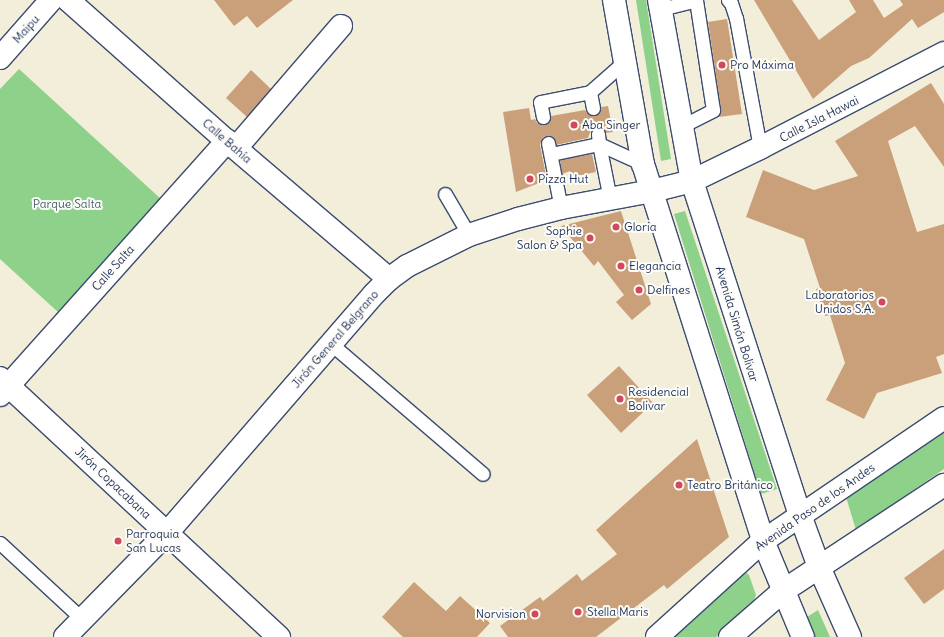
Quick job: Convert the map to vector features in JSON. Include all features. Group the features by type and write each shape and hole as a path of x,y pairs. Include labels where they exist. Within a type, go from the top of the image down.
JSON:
{"street":[{"name":"Maipu","path":"0,58 51,0"},
{"name":"Calle Bahía","path":"68,0 231,144 389,279"},
{"path":"614,0 643,164 763,541 803,637"},
{"name":"Avenida Simón Bolivar","path":"660,4 692,181 800,515 819,567 850,637"},
{"name":"Calle Salta","path":"3,386 341,26"},
{"name":"Calle Isla Hawai","path":"692,181 943,56"},
{"name":"Jirón General Belgrano","path":"65,637 166,533 330,343 389,279 407,266 469,235 518,219 562,208 652,191 692,181"},
{"name":"Jirón Copacabana","path":"3,386 279,637"},
{"name":"Avenida Paso de los Andes","path":"656,637 763,541 944,418"},
{"path":"730,637 783,591 944,485"}],"lane":[{"path":"660,4 696,0 715,109 682,126"},
{"path":"728,0 731,3 736,18 747,106 760,148"},
{"path":"543,117 540,102 590,92 624,62"},
{"path":"590,92 593,108"},
{"path":"599,139 610,199"},
{"path":"562,208 550,149 599,139 643,164"},
{"path":"445,194 469,235"},
{"path":"330,343 483,474"},
{"path":"0,543 82,619"}],"green space":[{"path":"636,0 646,0 671,159 661,161"},
{"name":"Parque Salta","path":"19,69 161,199 59,313 0,259 0,89"},
{"path":"685,211 777,489 761,494 674,214"},
{"path":"944,431 944,469 856,530 846,497"},
{"path":"743,570 749,575 756,595 752,605 716,637 668,637"},
{"path":"818,610 830,637 815,637 807,617"}],"building":[{"path":"214,0 293,0 257,28 247,16 234,26"},
{"path":"754,0 792,0 819,40 856,12 849,0 873,0 884,18 903,5 900,0 944,0 944,12 918,28 912,19 869,58 851,66 813,99"},
{"name":"Pro Máxima","path":"727,19 742,114 719,117 721,109 708,22"},
{"path":"251,70 271,89 247,117 226,98"},
{"name":"Laboratorios Unidos S.A.","path":"931,83 944,104 944,167 915,126 888,141 917,232 944,224 944,354 936,357 942,373 877,393 864,419 826,400 845,363 830,315 825,316 816,289 820,288 804,239 746,217 763,170 814,190 858,176 835,141"},
{"path":"608,106 613,132 606,133 602,127 597,126 591,130 588,138 556,145 554,138 551,136 543,137 540,145 547,180 516,192 503,112 529,108 531,120 535,119 537,123 544,125 549,123 551,116 585,110 587,113 594,116 598,114 601,107"},
{"name":"Aba Singer","path":"592,154 596,172 572,177 570,171 562,174 560,160"},
{"path":"621,211 651,304 632,320 616,302 624,295 598,261 594,266 561,226"},
{"name":"Residencial Bolivar","path":"619,366 653,403 621,433 587,395"},
{"path":"697,439 729,537 667,589 664,585 596,637 508,637 500,626 540,597 543,601 577,574 582,581 617,554 596,530"},
{"path":"944,549 944,589 924,604 904,578"},
{"path":"414,582 446,611 460,596 490,623 477,637 403,637 382,617"}],"place":[{"name":"Pro Máxima","path":"722,65"},
{"name":"Aba Singer","path":"574,125"},
{"name":"Pizza Hut","path":"530,179"},
{"name":"Gloria","path":"616,227"},
{"name":"Sophie Salon & Spa","path":"590,238"},
{"name":"Elegancia","path":"621,266"},
{"name":"Delfines","path":"639,290"},
{"name":"Laboratorios Unidos S.A.","path":"882,302"},
{"name":"Residencial Bolivar","path":"620,399"},
{"name":"Teatro Británico","path":"679,485"},
{"name":"Parroquia San Lucas","path":"118,541"},
{"name":"Stella Maris","path":"578,612"},
{"name":"Norvision","path":"535,614"}]}
